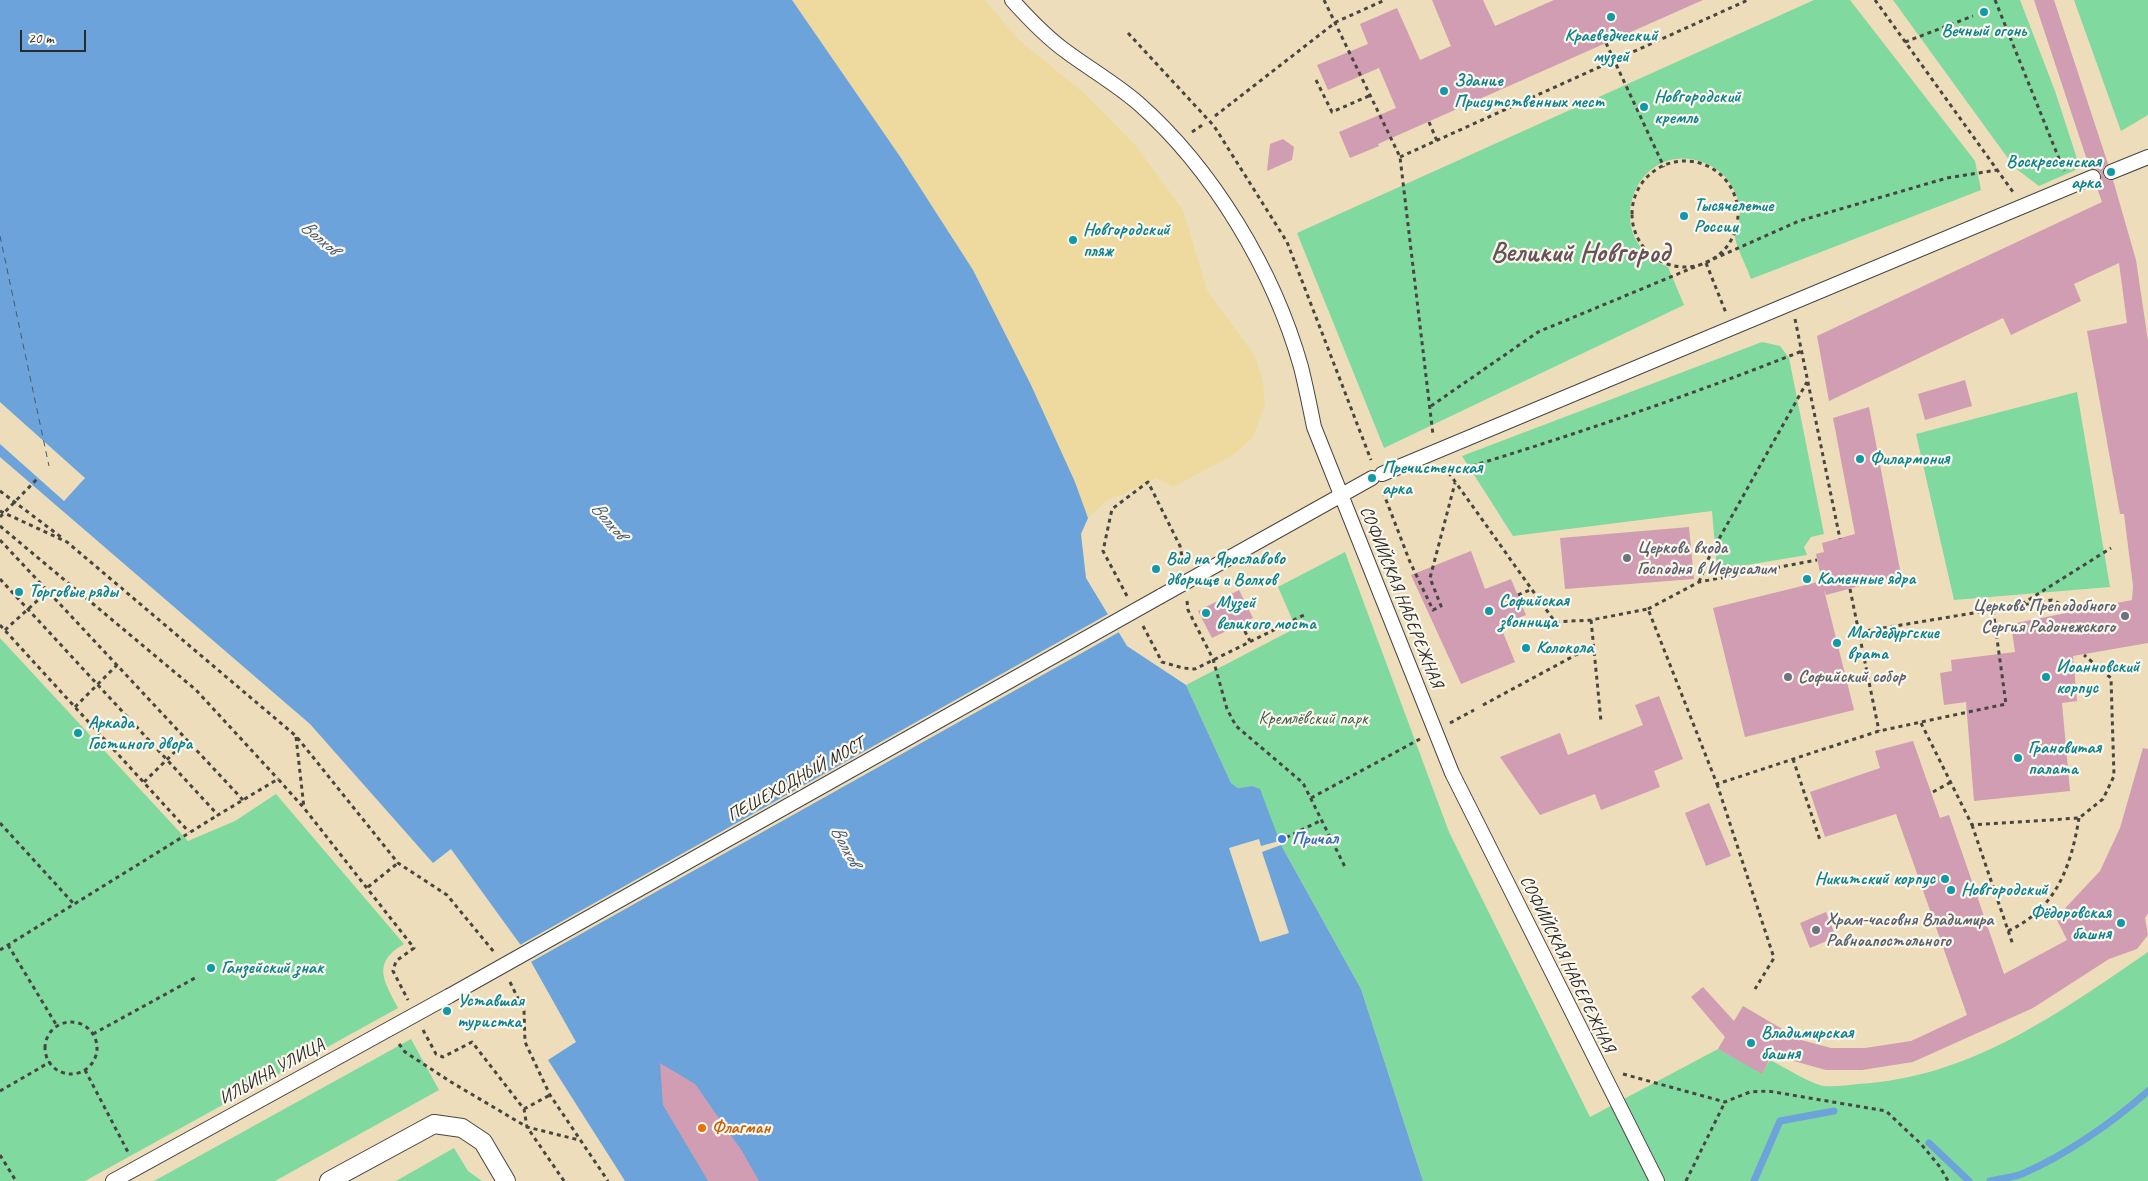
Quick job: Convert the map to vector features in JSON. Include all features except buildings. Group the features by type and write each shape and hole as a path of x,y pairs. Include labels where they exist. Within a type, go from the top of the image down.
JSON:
{"street":[{"name":"СОФИЙСКАЯ НАБЕРЕЖНАЯ","path":"1012,0 1036,26 1066,51 1136,102 1178,142 1202,172 1242,234 1266,276 1285,321 1301,367 1314,427 1452,773 1598,1068 1657,1181"},
{"path":"2110,172 2148,157"},
{"name":"ПЕШЕХОДНЫЙ МОСТ","path":"449,996 1340,494 1434,452 2093,177"},
{"name":"ИЛЬИНА УЛИЦА","path":"113,1181 449,996"},
{"path":"329,1181 434,1124 462,1128 483,1142 506,1181"}],"path":[{"path":"1324,0 1400,158 1431,406 1434,452 1555,622 1591,620 1648,609 1699,582 1817,560"},
{"path":"1215,116 1336,22 1385,0"},
{"path":"1400,158 1748,0"},
{"path":"1875,0 2023,206"},
{"path":"1994,0 2070,186"},
{"path":"1905,42 1973,16"},
{"path":"1606,43 1664,166"},
{"path":"1316,80 1332,112 1370,95"},
{"path":"1428,122 1437,140"},
{"path":"1690,162 1707,167 1722,177 1732,192 1738,209 1736,227 1723,251 1708,262 1693,267 1668,264 1647,251 1638,237 1633,221 1636,196 1644,182 1664,166 1690,162"},
{"path":"1431,406 1538,332 1708,262 1799,220 1947,178 1997,170"},
{"path":"1708,262 1732,327"},
{"path":"1792,302 1840,539"},
{"path":"1449,473 1569,437 1698,392 1802,350"},
{"path":"1699,582 1710,555 1808,381"},
{"path":"0,518 2,512 16,503 38,478"},
{"path":"1148,482 1180,546"},
{"path":"1441,606 1430,578 1455,482"},
{"path":"0,491 67,542 296,736 398,863 447,895 495,953"},
{"path":"2,512 67,542"},
{"path":"0,526 196,690 304,808 414,948 396,961 393,971 404,992"},
{"path":"0,540 243,800"},
{"path":"2020,605 2111,548"},
{"path":"0,579 218,815"},
{"path":"1518,595 1532,589"},
{"path":"1850,589 1879,731"},
{"path":"5,630 48,591"},
{"path":"1859,632 2052,600 2076,611"},
{"path":"1648,609 1717,784 1774,958 1755,989"},
{"path":"1188,610 1213,659 1227,709 1236,726 1303,783 1346,869"},
{"path":"1717,784 1879,731 2006,704 1993,610"},
{"path":"1213,659 1293,618 1304,615 1302,612"},
{"path":"1591,620 1601,720"},
{"path":"1241,624 1250,641"},
{"path":"0,625 189,832"},
{"path":"1483,705 1594,645"},
{"path":"1972,825 2079,818 2103,798 2114,776 2111,678 2084,654"},
{"path":"74,707 117,665"},
{"path":"1311,798 1474,710"},
{"path":"1921,723 1972,825 2013,945"},
{"path":"296,736 304,808"},
{"path":"144,782 166,758 187,740"},
{"path":"1793,759 1820,840"},
{"path":"0,950 73,903 278,779"},
{"path":"1933,792 1951,782"},
{"path":"2008,930 2024,923 2043,908 2063,878 2075,846 2079,818"},
{"path":"1279,840 1322,820"},
{"path":"0,823 73,903"},
{"path":"368,888 398,863"},
{"path":"8,945 57,1026"},
{"path":"93,1034 195,978"},
{"path":"508,978 524,1011 525,1042 550,1095 608,1181"},
{"path":"67,1022 77,1022 86,1026 93,1034 97,1044 97,1054 85,1070 76,1074 66,1073 57,1069 50,1062 46,1053 46,1043 50,1033 57,1026 67,1022"},
{"path":"387,1030 405,1052 527,1127 580,1140"},
{"path":"427,1037 436,1054 443,1057 472,1042 524,1109 527,1127 564,1181"},
{"path":"0,1091 50,1062"},
{"path":"1598,1068 1725,1102 1750,1092 1768,1091 1886,1111 1921,1144 1940,1167 1948,1181"},
{"path":"85,1070 137,1168"},
{"path":"524,1109 550,1095"},
{"path":"1686,1181 1725,1102"},
{"path":"0,1155 16,1181"}],"green space":[{"path":"1814,0 1850,0 1975,161 1981,190 1751,279 1739,251 1735,235 1740,220 1738,199 1726,177 1715,168 1702,162 1678,159 1658,165 1643,178 1633,196 1630,216 1634,236 1647,254 1668,267 1684,305 1384,448 1297,233"},
{"path":"1893,0 2020,0 2055,91 2080,168 2039,186 2015,168"},
{"path":"2074,0 2148,0 2148,115 2121,131"},
{"path":"1762,342 1780,346 1789,358 1824,534 1811,537 1804,547 1807,555 1717,570 1712,511 1513,536 1462,456"},
{"path":"2077,392 2110,587 1954,600 1916,434"},
{"name":"Кремлёвский парк","path":"1345,552 1449,832 1590,1117 1718,1049 1762,1073 1770,1060 1805,1079 1824,1086 1841,1086 1899,1079 1938,1069 1976,1056 2012,1039 2081,998 2148,952 2148,1181 1423,1181 1361,989 1281,845 1252,786 1238,788 1231,783 1186,685 1296,628 1278,587"},
{"path":"0,638 188,841 235,821 276,794 404,944 387,958 383,973 388,989 398,1008 85,1181 0,1181"},
{"path":"411,1039 439,1090 275,1181 154,1181"},
{"path":"454,1148 468,1171 482,1181 396,1181"}],"sand":[{"name":"Новгородский пляж","path":"792,0 985,0 1019,40 1085,94 1135,145 1183,210 1207,290 1254,355 1263,380 1265,406 1253,437 1233,455 1173,487 1157,478 1106,501 1088,518 1075,482 1031,385 973,270 901,158"}],"water":[{"name":"Волхов","path":"0,0 792,0 901,158 973,270 1031,385 1075,482 1088,518 1081,534 1086,578 1127,646 1186,685 1231,783 1238,788 1252,786 1260,789 1281,845 1361,989 1423,1181 625,1181 548,1060 576,1042 525,951 451,849 433,863 310,724 0,457"}],"pier":[{"path":"0,402 85,478 64,501 0,444"},
{"path":"1110,613 1121,631 529,963 518,946"},
{"path":"1259,839 1261,846 1279,841 1281,845 1262,852 1289,933 1260,942 1229,848"}],"waterway":[{"path":"1990,1181 2020,1175 2056,1157 2104,1126 2148,1091"},
{"path":"1754,1181 1780,1121 1834,1111"},
{"path":"1929,1143 1969,1181"}],"ferry route":[{"path":"0,236 49,466"}],"place":[{"name":"Вечный огонь","path":"1984,12"},
{"name":"Краеведческий музей","path":"1611,17"},
{"name":"Здание Присутственных мест","path":"1444,91"},
{"name":"Новгородский кремль","path":"1644,107"},
{"name":"Воскресенская арка","path":"2111,172"},
{"name":"Тысячелетие России","path":"1684,216"},
{"name":"Новгородский пляж","path":"1073,240"},
{"name":"Филармония","path":"1860,459"},
{"name":"Пречистенская арка","path":"1372,478"},
{"name":"Церковь входа Господня в Иерусалим","path":"1627,558"},
{"name":"Вид на Ярославово дворище и Волхов","path":"1156,569"},
{"name":"Каменные ядра","path":"1807,579"},
{"name":"Торговые ряды","path":"19,592"},
{"name":"Софийская звонница","path":"1489,611"},
{"name":"Музей великого моста","path":"1206,613"},
{"name":"Церковь Преподобного Сергия Радонежского","path":"2125,616"},
{"name":"Магдебургские врата","path":"1837,643"},
{"name":"Колокола","path":"1526,648"},
{"name":"Софийский собор","path":"1788,677"},
{"name":"Иоанновский корпус","path":"2046,677"},
{"name":"Аркада Гостиного двора","path":"78,733"},
{"name":"Грановитая палата","path":"2018,758"},
{"name":"Причал","path":"1282,839"},
{"name":"Никитский корпус","path":"1945,879"},
{"name":"Новгородский","path":"1951,890"},
{"name":"Фёдоровская башня","path":"2121,923"},
{"name":"Храм-часовня Владимира Равноапостольного","path":"1816,930"},
{"name":"Ганзейский знак","path":"211,968"},
{"name":"Уставшая туристка","path":"447,1011"},
{"name":"Владимирская башня","path":"1751,1043"},
{"name":"Флагман","path":"702,1128"}],"district":[{"name":"Великий Новгород","path":"1580,254"}]}
